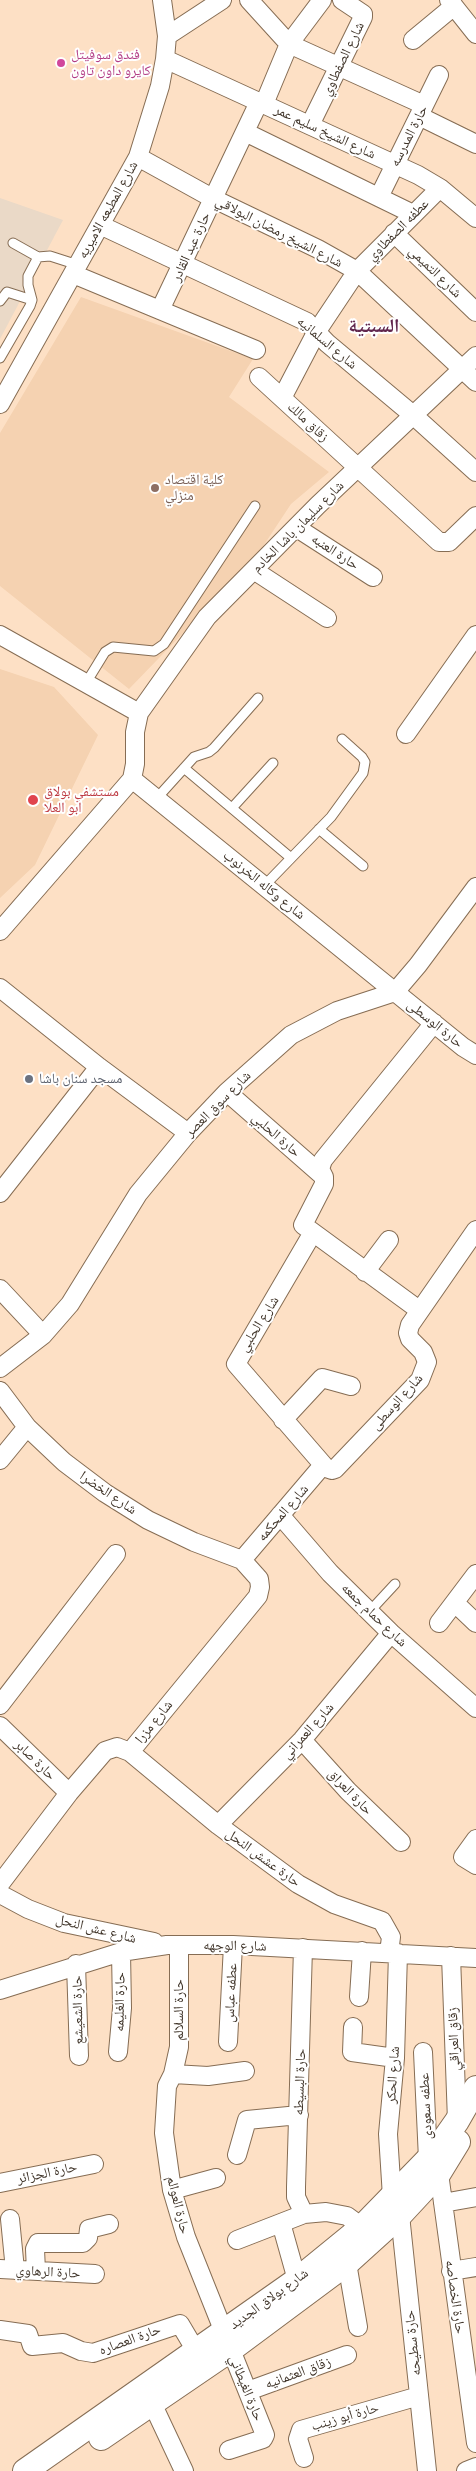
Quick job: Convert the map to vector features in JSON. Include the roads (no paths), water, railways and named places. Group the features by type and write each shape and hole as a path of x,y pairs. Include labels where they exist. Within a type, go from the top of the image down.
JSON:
{"street":[{"name":"شارع المطبعه الاميريه","path":"0,404 138,157 160,86 165,60 167,36 162,0"},
{"path":"167,36 222,0"},
{"path":"248,0 289,44 339,67 422,111 476,144"},
{"name":"حارة عبد القادر","path":"160,310 289,44 322,0"},
{"name":"شارع الصفطاوي","path":"310,125 364,16 344,0"},
{"path":"414,40 451,3 476,34"},
{"name":"شارع الشيخ سليم عمر","path":"165,60 395,164 440,188 476,218"},
{"name":"حارة المدرسه","path":"379,197 440,75"},
{"path":"245,132 413,214"},
{"name":"شارع الشيخ رمضان البولاقي","path":"138,157 214,198 318,249 357,271 476,382"},
{"name":"عطفه الصفطاوي","path":"282,398 318,330 357,271 440,188"},
{"name":"شارع السلمانيه","path":"100,225 296,315 318,330 327,343 413,415 476,472"},
{"name":"شارع التميمي","path":"394,233 476,312"},
{"path":"76,269 160,310 256,350"},
{"name":"شارع سليمان باشا الخادم","path":"132,779 135,764 135,732 138,713 207,617 357,468 476,356"},
{"name":"زقاق مالك","path":"259,377 439,542 449,542 476,516"},
{"name":"حارة العنبه","path":"297,528 373,577"},
{"path":"255,570 327,618"},
{"path":"0,635 138,713"},
{"path":"406,734 476,636"},
{"path":"0,931 132,779"},
{"name":"شارع وكاله الخرنوب","path":"132,779 395,992"},
{"path":"395,992 418,965 476,887"},
{"path":"0,988 99,1067 188,1133"},
{"name":"حارة الوسطى","path":"395,992 476,1055"},
{"name":"شارع سوق العصر","path":"0,1368 43,1335 70,1304 138,1194 188,1133 227,1092 291,1035 337,1012 395,992"},
{"path":"419,1310 312,1234 303,1224 323,1188 324,1177 320,1169 323,1160 434,1023"},
{"path":"0,1193 99,1067"},
{"name":"حارة الحلبي","path":"227,1092 324,1177"},
{"name":"شارع الوسطى","path":"329,1467 420,1380 426,1370 427,1362 423,1352 410,1339 408,1333 410,1325 476,1230"},
{"name":"شارع الحلبي","path":"312,1234 236,1362 238,1368 283,1420 329,1467"},
{"path":"365,1272 389,1240"},
{"path":"0,1289 43,1335"},
{"path":"283,1420 322,1378 351,1386"},
{"name":"شارع الخضرا","path":"0,1391 26,1427 64,1462 112,1498 148,1520 194,1542 242,1560"},
{"path":"0,1460 26,1427"},
{"name":"شارع المحكمه","path":"242,1560 280,1515 329,1467"},
{"name":"شارع حمام جمعه","path":"280,1515 330,1573 391,1633 476,1708"},
{"path":"0,1705 116,1554"},
{"name":"شارع مزرا","path":"0,1884 69,1793 105,1751 118,1747 130,1752 258,1596 259,1580 242,1560"},
{"path":"439,1623 476,1574"},
{"path":"455,1603 476,1623"},
{"name":"شارع العمراني","path":"218,1824 302,1740 391,1633"},
{"name":"حارة صابر","path":"0,1726 69,1793"},
{"name":"حارة العراق","path":"302,1740 348,1791 401,1842"},
{"name":"حارة عشش النحل","path":"130,1752 218,1824 298,1884 334,1904 382,1920 391,1937 394,1953"},
{"path":"476,1839 463,1857 476,1866"},
{"name":"شارع عش النحل","path":"0,1894 28,1909 64,1923 173,1945"},
{"name":"شارع الوجهه","path":"0,1990 76,1964 121,1952 173,1945 233,1944 476,1958"},
{"name":"عطفه عباس","path":"228,2042 233,1944"},
{"name":"حارة السلالم","path":"173,1945 179,2048 173,2074"},
{"name":"حارة البسيطه","path":"303,1948 296,2197 304,2214"},
{"path":"359,1997 362,1951"},
{"name":"حارة الغليمه","path":"118,2052 122,2008 121,1952"},
{"name":"شارع الحكر","path":"394,1953 395,2058 388,2134 396,2206"},
{"name":"زقاق العراقي","path":"451,1956 466,2118"},
{"name":"حارة الشعيشع","path":"76,1964 79,2056"},
{"path":"352,2027 352,2052 395,2058"},
{"name":"عطفه سعودى","path":"423,2052 434,2161"},
{"path":"173,2074 208,2076 244,2071"},
{"name":"حارة العوالم","path":"173,2074 167,2086 164,2133 172,2190 186,2237 227,2341"},
{"name":"شارع بولاق الجديد","path":"25,2471 196,2351 227,2341 347,2263 434,2161 466,2118 476,2088"},
{"path":"237,2155 248,2120 299,2114"},
{"name":"حارة الخصاصه","path":"434,2161 442,2204 476,2443"},
{"name":"حارة الجزائر","path":"0,2183 94,2164"},
{"path":"172,2190 216,2178"},
{"path":"442,2204 476,2197"},
{"name":"شارع بولاق الجديد","path":"52,2471 152,2403 362,2227 396,2206"},
{"name":"حارة سطيحه","path":"396,2206 427,2471"},
{"path":"237,2240 304,2214 326,2212 347,2216 362,2227"},
{"path":"8,2270 10,2219"},
{"path":"281,2223 297,2280"},
{"path":"36,2271 35,2248 38,2243 83,2243 88,2238 89,2229 109,2224"},
{"path":"347,2263 358,2327"},
{"path":"451,2271 476,2267"},
{"name":"حارة الرهاوي","path":"8,2270 95,2274"},
{"name":"حارة العصاره","path":"0,2330 28,2334 32,2346 63,2343 81,2351 93,2353 180,2324 196,2351"},
{"name":"حارة الغيطاني","path":"227,2341 248,2391 264,2438 229,2450"},
{"name":"زقاق العثمانيه","path":"248,2391 347,2355"},
{"name":"حارة أبو زينب","path":"304,2458 298,2440 301,2430 419,2396"},
{"path":"152,2403 184,2471"},
{"path":"466,2471 476,2467"}],"lane":[{"path":"13,243 38,257 50,256 76,269"},
{"path":"0,358 4,343 32,300 28,276 38,257"},
{"path":"0,301 8,292 32,300"},
{"path":"91,686 105,652 113,647 154,651 159,648 255,506"},
{"path":"159,648 176,659"},
{"path":"157,798 194,757 209,752 214,748 258,698"},
{"path":"265,885 319,829 340,804 365,767 362,757 342,739"},
{"path":"232,808 273,763"},
{"path":"184,768 291,858"},
{"path":"319,829 363,866"},
{"path":"370,1611 395,1584"}],"place":[{"name":"فندق سوفيتل كايرو داون تاون","path":"61,63"},
{"name":"كلية اقتصاد منزلي","path":"155,488"},
{"name":"مستشفي بولاق ابو العلا","path":"33,800"},
{"name":"مسجد سنان باشا","path":"29,1079"}],"district":[{"name":"السبتية","path":"374,327"}]}
